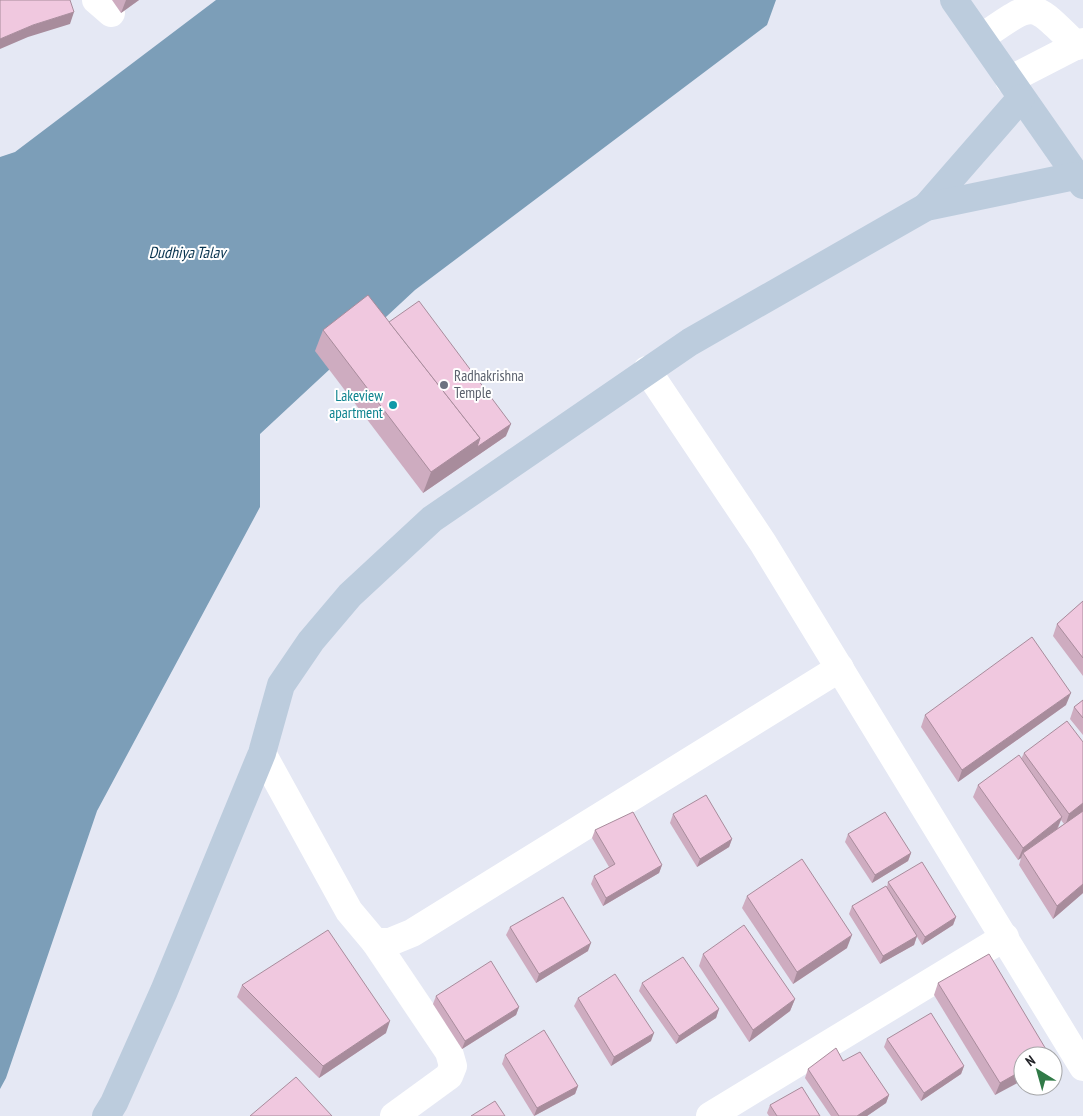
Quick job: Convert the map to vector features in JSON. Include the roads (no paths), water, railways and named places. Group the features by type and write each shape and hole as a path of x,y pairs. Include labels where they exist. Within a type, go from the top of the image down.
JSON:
{"main road":[{"path":"116,1112 262,754 282,685 311,641 350,595 432,519 647,370 690,342 926,207 1079,181 1015,89 982,37 954,0"},
{"path":"926,207 1015,89"}],"street":[{"path":"982,37 1022,10 1033,9 1045,14 1080,44 1015,89"},
{"path":"647,370 763,543 1083,1067"},
{"path":"375,942 390,942 412,932 840,668"},
{"path":"262,754 349,911 375,942 449,1052 454,1066 448,1076 394,1116"},
{"path":"710,1116 1005,937"}],"water":[{"name":"Dudhiya Talav","path":"216,0 776,0 767,25 415,290 260,434 260,507 97,811 6,1078 0,1089 0,157 15,152"}],"place":[{"name":"Radhakrishna Temple","path":"444,385"},
{"name":"Lakeview apartment","path":"393,405"}]}
